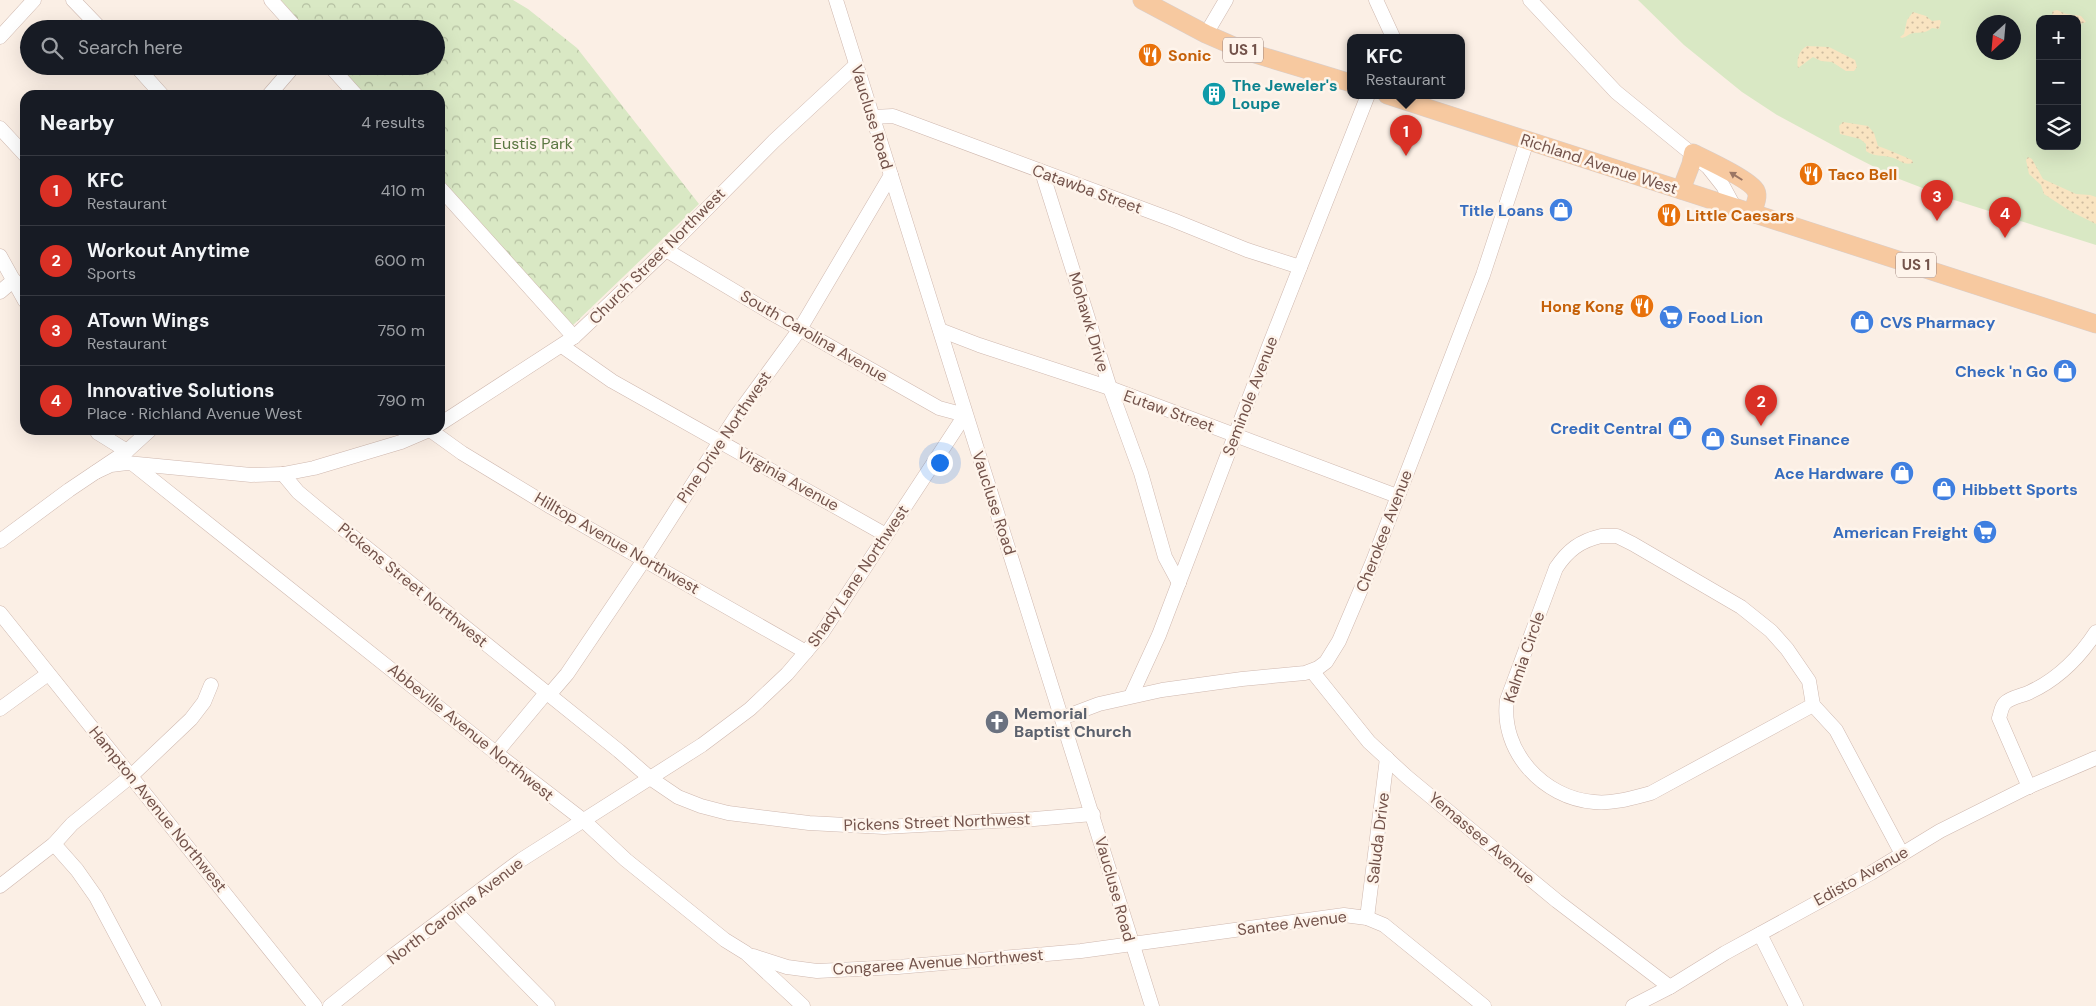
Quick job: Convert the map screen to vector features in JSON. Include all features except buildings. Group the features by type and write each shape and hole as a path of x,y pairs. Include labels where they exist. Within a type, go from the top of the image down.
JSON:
{"main road":[{"name":"US 1","path":"1142,0 1206,34 1245,51 1347,83"},
{"name":"Richland Avenue West","path":"1410,99 1527,141 2096,324"},
{"path":"1682,190 1691,164 1692,153 1734,174 1754,188 1757,195 1752,214"}],"street":[{"path":"0,37 34,0"},
{"path":"73,0 92,20"},
{"path":"271,0 289,20"},
{"name":"Vaucluse Road","path":"836,0 1152,1006"},
{"path":"1206,34 1226,0"},
{"path":"1376,0 1392,34"},
{"path":"1530,0 1616,92 1692,153 1715,174 1735,208"},
{"name":"Church Street Northwest","path":"445,421 574,337 666,250 762,153 856,66"},
{"path":"144,75 158,90"},
{"path":"273,90 286,75"},
{"path":"338,75 352,90"},
{"name":"Seminole Avenue","path":"1131,696 1159,634 1366,99"},
{"name":"Catawba Street","path":"873,118 893,116 1173,220 1247,250 1300,267"},
{"path":"0,128 20,150"},
{"name":"Cherokee Avenue","path":"1312,671 1326,662 1339,641 1373,561 1483,275 1527,141"},
{"name":"Mohawk Drive","path":"1042,172 1110,388 1141,473 1165,557 1178,583"},
{"name":"Pine Drive Northwest","path":"496,753 567,674 756,388 800,329 891,175"},
{"path":"445,194 574,337"},
{"name":"South Carolina Avenue","path":"666,250 939,408 965,415"},
{"path":"0,256 20,291"},
{"path":"0,292 14,280"},
{"name":"Eutaw Street","path":"940,330 979,345 1110,388 1397,496"},
{"name":"Virginia Avenue","path":"562,346 612,381 886,534"},
{"name":"Shady Lane Northwest","path":"583,820 702,745 750,709 787,674 834,615 965,415"},
{"name":"Abbeville Avenue Northwest","path":"101,435 496,753 583,820 626,860 725,940 746,953 803,1006"},
{"path":"130,458 146,435"},
{"path":"0,541 96,472 130,458 251,475 283,474 314,468 401,442 418,435"},
{"name":"Hilltop Avenue Northwest","path":"437,435 462,453 806,652"},
{"name":"Pickens Street Northwest","path":"283,474 298,492 316,507 650,778 678,797 701,806 728,813 825,824 910,826 1093,814"},
{"name":"Kalmia Circle","path":"1609,535 1617,536 1633,544 1709,588 1741,607 1771,631 1787,649 1809,681 1813,705 1651,793 1615,802 1596,802 1578,799 1553,788 1535,776 1523,764 1514,747 1506,719 1507,700 1518,666 1556,568 1564,556 1575,546 1590,538 1609,535"},
{"name":"Hampton Avenue Northwest","path":"0,613 315,1006"},
{"path":"2029,787 2000,718 2002,706 2010,699 2029,692 2062,672 2082,652 2096,632"},
{"path":"1062,718 1099,704 1131,696 1233,680 1312,671"},
{"name":"Yemassee Avenue","path":"1312,671 1369,742 1526,875 1670,987"},
{"path":"0,709 48,674"},
{"path":"0,886 54,844 72,824 131,776 191,719 204,702 211,685"},
{"path":"1813,705 1836,730 1902,854"},
{"name":"Saluda Drive","path":"1367,918 1388,758"},
{"name":"Edisto Avenue","path":"1633,1006 1670,987 1725,953 1940,831 2029,787 2096,758"},
{"name":"North Carolina Avenue","path":"330,1006 521,860 583,820"},
{"path":"54,844 77,870 96,897 154,1006"},
{"path":"454,910 548,1006"},
{"name":"Santee Avenue","path":"1132,944 1332,916 1367,918 1392,930 1484,1006"},
{"path":"1760,934 1796,1006"},
{"name":"Congaree Avenue Northwest","path":"746,953 779,965 817,971 898,967 1082,951 1132,944"}],"green space":[{"name":"Eustis Park","path":"281,0 513,0 528,9 577,48 699,204 572,326 445,184 445,90 361,90 348,75 445,75 445,20 298,20"},
{"path":"1638,0 2096,0 2096,245 1951,199 1894,177 1777,115 1742,92 1684,45"}],"sand":[{"path":"2057,10 2074,15 2053,15 2053,11"},
{"path":"1913,12 1926,16 1932,21 1940,20 1939,29 1932,28 1902,38 1900,37 1904,34 1907,20"},
{"path":"2081,16 2086,22 2081,24"},
{"path":"1807,46 1829,47 1855,60 1857,67 1854,71 1846,71 1832,62 1821,61 1813,57 1798,68 1799,56"},
{"path":"1843,122 1868,126 1874,133 1878,146 1912,160 1913,163 1904,163 1887,156 1869,153 1866,151 1866,144 1860,139 1840,134 1839,126"},
{"path":"2028,157 2032,159 2043,179 2076,194 2096,197 2096,224 2070,211 2044,194 2041,185 2029,174 2026,160"}],"place":[{"name":"Sonic","path":"1150,55"},
{"name":"The Jeweler's Loupe","path":"1214,94"},
{"name":"KFC","path":"1406,156"},
{"name":"Taco Bell","path":"1811,174"},
{"name":"Title Loans","path":"1561,210"},
{"name":"Little Caesars","path":"1669,215"},
{"name":"ATown Wings","path":"1937,221"},
{"name":"Innovative Solutions","path":"2005,238"},
{"name":"Hong Kong","path":"1642,306"},
{"name":"Food Lion","path":"1671,317"},
{"name":"CVS Pharmacy","path":"1862,322"},
{"name":"Check 'n Go","path":"2065,371"},
{"name":"Workout Anytime","path":"1761,426"},
{"name":"Credit Central","path":"1680,428"},
{"name":"Sunset Finance","path":"1713,439"},
{"name":"Ace Hardware","path":"1902,473"},
{"name":"Hibbett Sports","path":"1944,489"},
{"name":"American Freight","path":"1985,532"},
{"name":"Memorial Baptist Church","path":"997,722"}]}
